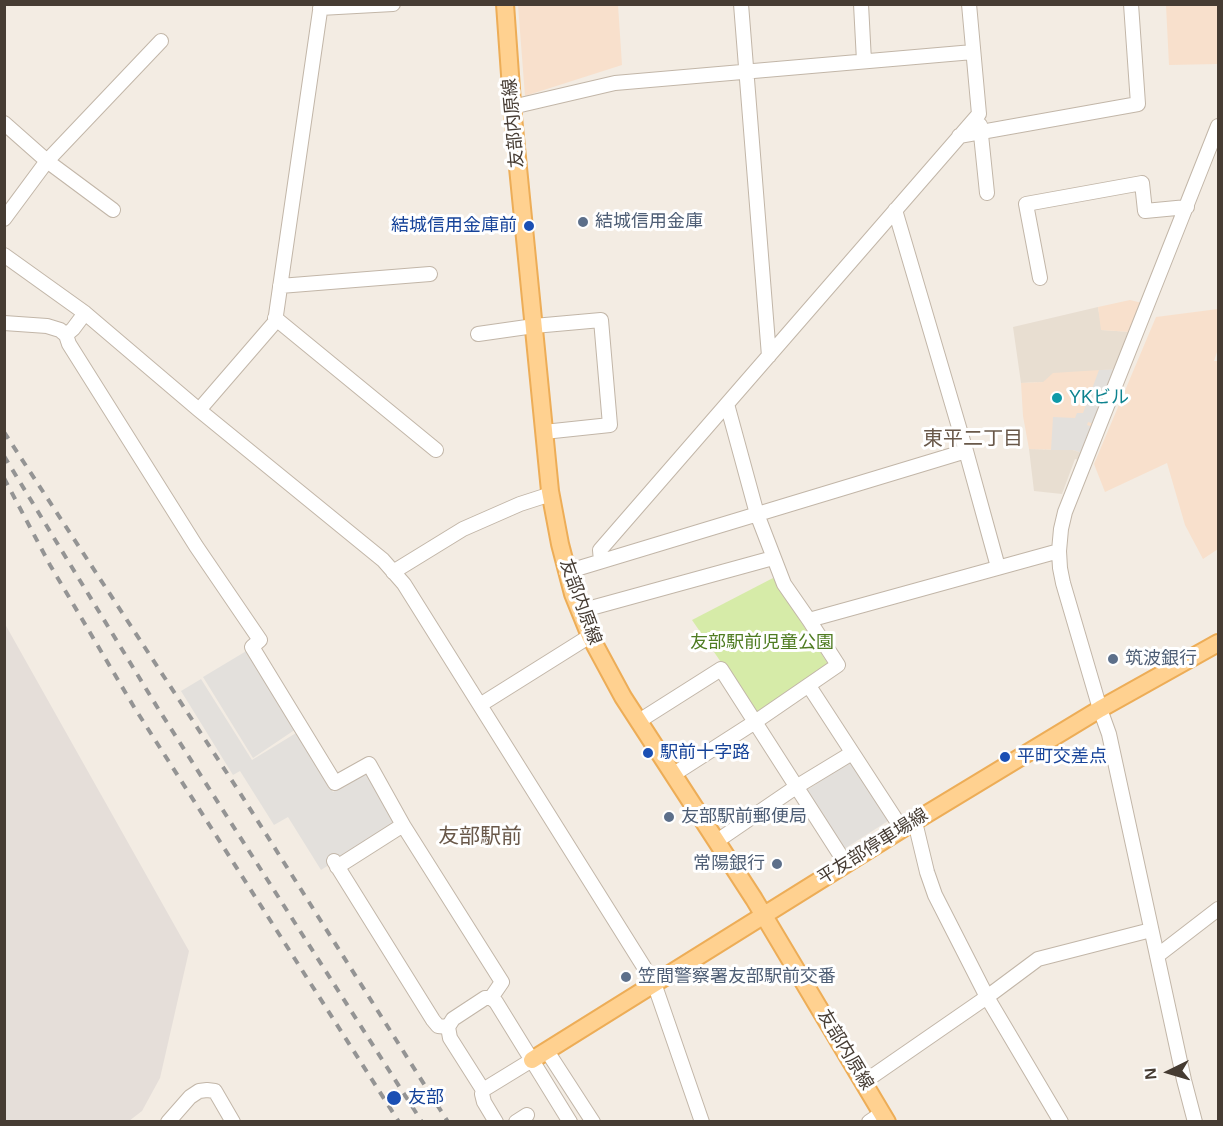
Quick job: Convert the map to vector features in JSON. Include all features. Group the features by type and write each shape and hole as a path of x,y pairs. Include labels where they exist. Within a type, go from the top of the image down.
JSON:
{"main road":[{"name":"友部内原線","path":"505,4 512,107 544,432 555,520 566,572 590,636 608,671 764,915 864,1082 880,1119"},
{"name":"平友部停車場線","path":"532,1060 908,825 1100,709 1218,643"}],"street":[{"path":"199,410 275,322 321,6 393,4"},
{"path":"741,4 769,356"},
{"path":"861,4 864,61"},
{"path":"969,4 987,193"},
{"path":"959,136 1138,104 1131,4"},
{"path":"4,219 47,161 161,41"},
{"path":"512,107 615,83 973,52"},
{"path":"601,561 600,550 979,114"},
{"path":"4,123 47,161 113,210"},
{"path":"1195,1122 1109,734 1063,584 1059,551 1065,512 1218,126"},
{"path":"1040,278 1026,204 1142,183 1145,211 1187,207"},
{"path":"895,210 998,567"},
{"path":"4,255 86,313 199,410 374,553 404,585 654,983 702,1122"},
{"path":"280,286 430,274"},
{"path":"66,335 86,313"},
{"path":"275,318 436,450"},
{"path":"478,334 600,320 610,425 544,432"},
{"path":"4,324 47,326 60,330 66,335 69,344 196,546 260,640 252,647 335,783 369,764 403,825 502,982 491,999"},
{"path":"674,774 838,665 784,584 757,514 727,404"},
{"path":"566,572 966,451"},
{"path":"393,572 463,530 520,504 551,494"},
{"path":"809,620 1059,551"},
{"path":"580,611 773,558"},
{"path":"480,705 590,636"},
{"path":"639,721 722,669 846,864"},
{"path":"809,686 852,753 908,825 934,895 987,997 1061,1122"},
{"path":"717,841 852,753"},
{"path":"403,825 336,864 433,1020 438,1026 448,1027"},
{"path":"1157,956 1218,909"},
{"path":"864,1082 1038,959 1151,930"},
{"path":"496,1122 484,1102 483,1090 450,1038 448,1027 453,1019 485,998 496,1002 570,1122"},
{"path":"547,1051 592,1122"},
{"path":"483,1090 532,1060"},
{"path":"168,1122 190,1097 207,1090 215,1092 233,1122"}],"shaded area":[{"path":"518,5 618,5 622,65 525,96"},
{"path":"1166,5 1218,5 1218,64 1169,65"},
{"path":"1130,300 1142,303 1131,332 1101,330 1098,307"},
{"path":"1098,307 1102,330 1131,332 1116,369 1044,382 1021,383 1013,327"},
{"path":"1218,309 1218,349 1214,361 1218,361 1218,549 1203,559 1185,525 1167,463 1105,492 1094,464 1156,317"},
{"path":"1116,369 1082,453 1073,450 1029,449 1023,416 1021,383 1043,382 1053,373"},
{"path":"1116,369 1094,424 1088,422 1087,425 1093,427 1082,453 1073,450 1051,450 1053,417 1075,418 1077,413 1083,413 1099,370"},
{"path":"1029,449 1073,450 1082,453 1080,460 1075,459 1062,494 1034,491"},
{"path":"5,624 189,951 160,1078 142,1111 129,1121 5,1121"},
{"path":"248,650 296,729 253,758 203,677"},
{"path":"201,679 252,760 296,733 333,792 366,771 398,821 321,870 288,817 274,825 240,771 233,775 181,691"},
{"path":"850,762 888,821 841,851 804,792"}],"green space":[{"name":"友部駅前児童公園","path":"773,578 828,664 756,713 692,620"}],"railway":[{"path":"4,432 240,793 448,1122"},
{"path":"4,456 159,710 422,1122"},
{"path":"4,478 50,565 134,707 399,1122"}],"place":[{"name":"結城信用金庫","path":"583,222"},
{"name":"結城信用金庫前","path":"529,226"},
{"name":"YKビル","path":"1057,398"},
{"name":"筑波銀行","path":"1113,659"},
{"name":"駅前十字路","path":"648,753"},
{"name":"平町交差点","path":"1005,757"},
{"name":"友部駅前郵便局","path":"669,817"},
{"name":"常陽銀行","path":"777,864"},
{"name":"笠間警察署友部駅前交番","path":"626,977"},
{"name":"友部","path":"394,1098"}],"district":[{"name":"東平二丁目","path":"973,439"},
{"name":"友部駅前","path":"480,837"}]}
